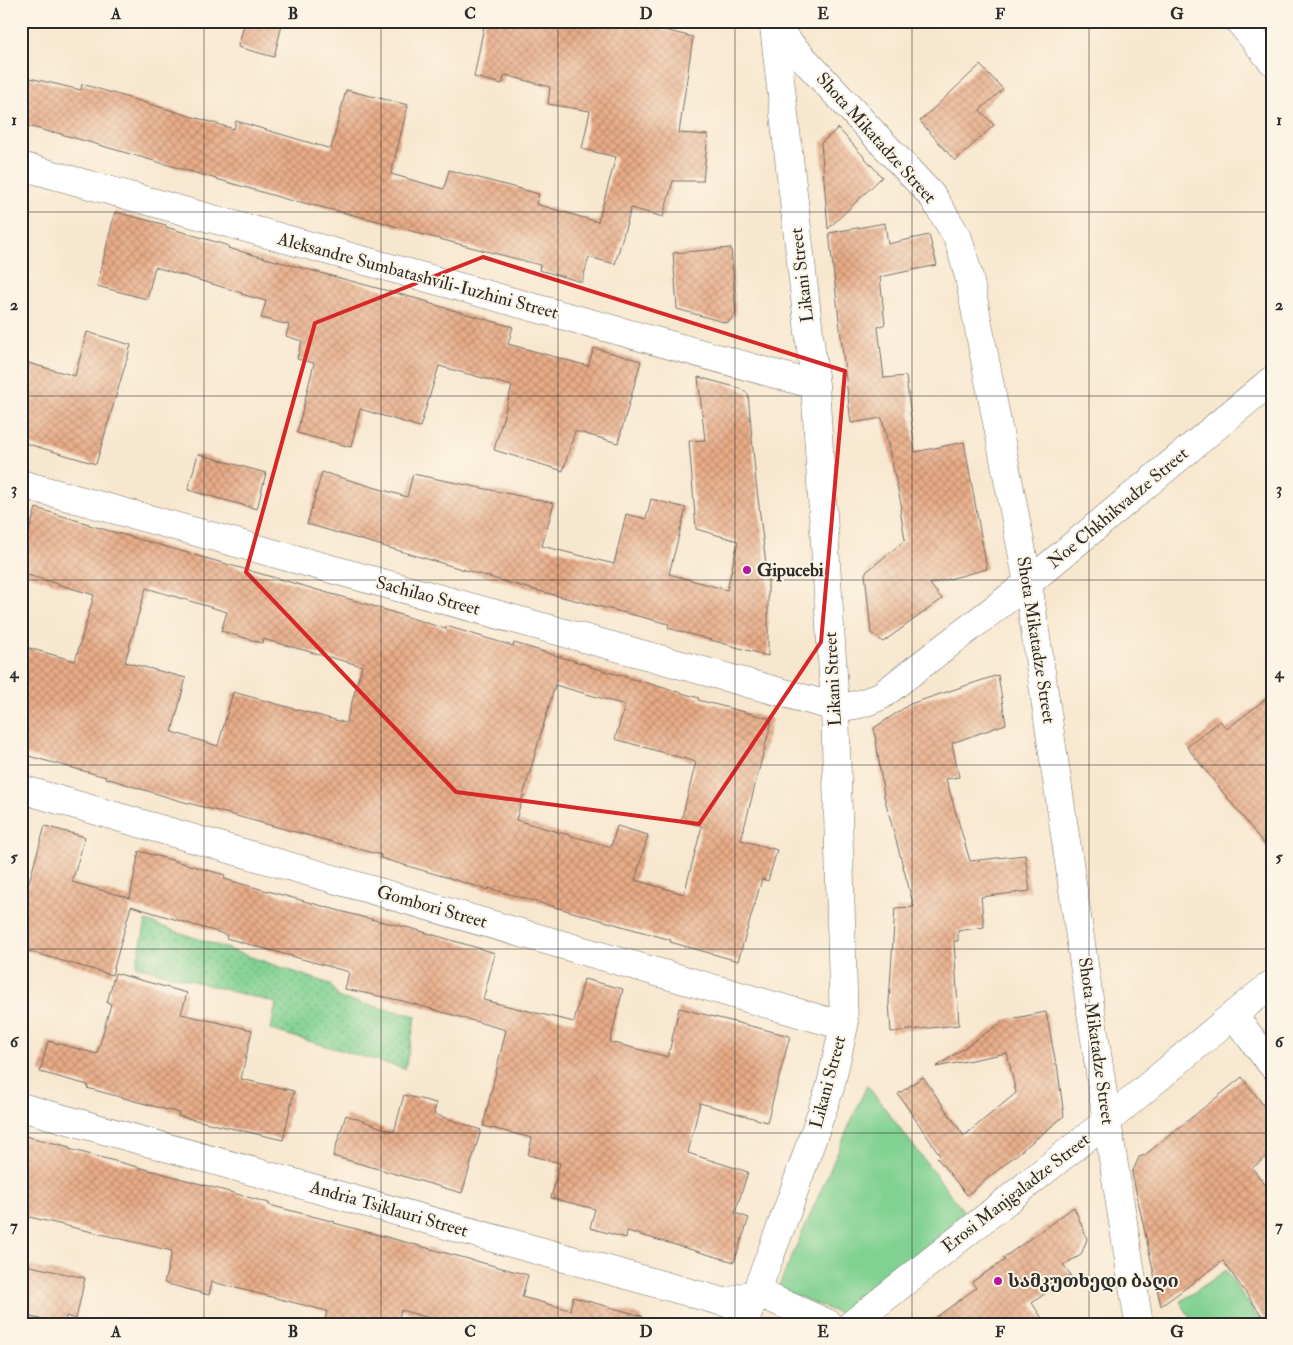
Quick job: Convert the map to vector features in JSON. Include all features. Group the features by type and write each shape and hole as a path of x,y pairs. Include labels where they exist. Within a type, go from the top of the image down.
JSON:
{"street":[{"path":"1239,21 1272,61"},
{"name":"Likani Street","path":"744,1324 787,1211 830,1088 844,1026 835,707 815,385 772,24"},
{"name":"Shota Mikatadze Street","path":"772,24 933,197 958,238 969,277 1028,583 1139,1324"},
{"name":"Aleksandre Sumbatashvili-Iuzhini Street","path":"21,166 815,385"},
{"name":"Noe Chkhikvadze Street","path":"835,707 850,707 867,703 882,695 1028,583 1272,380"},
{"name":"Sachilao Street","path":"21,484 835,707"},
{"name":"Gombori Street","path":"21,789 844,1026"},
{"name":"Erosi Manjgaladze Street","path":"852,1324 1108,1121 1272,984"},
{"path":"1233,1015 1272,1065"},
{"name":"Andria Tsiklauri Street","path":"21,1107 727,1303 757,1292"},
{"path":"757,1292 766,1324"},
{"path":"757,1292 829,1324"}],"highlighted area":[{"path":"483,257 845,371 821,642 699,824 456,792 246,572 315,323"}],"green space":[{"path":"146,921 330,984 339,998 416,1016 405,1069 271,1030 276,1003 136,966"},
{"path":"867,1085 968,1217 845,1316 778,1288"},
{"path":"1226,1270 1262,1324 1195,1324 1180,1302"}],"building":[{"path":"245,21 283,21 274,57 238,47"},
{"path":"485,21 627,21 693,37 679,133 708,135 703,181 673,181 663,217 631,208 615,264 589,257 582,282 539,270 540,265 378,221 296,202 21,124 21,76 81,90 82,84 234,129 236,121 331,149 346,90 408,105 391,174 444,189 449,170 539,194 536,204 598,222 616,157 582,149 590,111 548,104 550,87 505,75 502,84 474,77"},
{"path":"980,65 1003,89 980,110 994,125 955,161 920,121"},
{"path":"838,128 882,177 828,229 821,143"},
{"path":"115,212 166,225 166,227 229,246 228,248 429,302 513,327 508,344 588,366 594,348 641,361 618,443 575,431 563,471 494,450 512,386 439,366 420,427 360,409 351,447 297,433 314,363 297,359 302,341 286,336 289,325 261,318 266,301 155,267 147,299 97,286"},
{"path":"885,223 888,244 929,235 937,265 880,277 885,324 878,327 884,378 906,376 915,452 964,442 987,569 930,584 942,599 883,642 871,633 865,573 905,540 900,509 902,508 882,418 851,423 829,233"},
{"path":"731,248 736,314 727,323 677,309 673,253"},
{"path":"87,332 131,345 96,464 21,442 21,361 75,376"},
{"path":"698,377 739,388 748,394 768,581 768,656 668,628 669,624 527,588 307,524 322,472 407,497 413,474 554,503 542,546 614,564 626,514 646,519 651,499 686,508 669,574 727,590 738,541 696,529 689,441 705,440"},
{"path":"198,454 266,473 257,509 188,490"},
{"path":"36,508 89,525 360,602 446,629 446,626 513,646 514,643 699,698 698,700 772,719 741,840 777,850 768,881 762,879 738,961 670,942 671,940 488,888 488,890 380,858 381,855 177,800 106,777 21,754 21,676 29,648 75,661 94,595 21,573 21,557","holes":["146,588 227,612 221,631 262,643 263,639 362,666 346,723 233,692 218,746 172,732 186,678 125,662","555,685 625,705 615,739 696,762 681,821 702,826 684,894 635,880 648,835 617,826 611,847 516,820"]},
{"path":"998,675 1006,724 952,743 959,777 946,779 970,861 1025,855 1030,891 981,897 984,927 958,931 958,941 954,941 959,1025 891,1032 889,1002 895,908 914,907 884,796 874,728 910,704"},
{"path":"1272,694 1272,854 1187,747 1220,721 1227,729"},
{"path":"45,826 85,837 72,882 130,898 139,851 225,875 224,879 362,917 410,928 495,953 483,1000 574,1022 584,979 623,989 610,1042 668,1057 679,1008 790,1036 767,1122 700,1103 688,1153 748,1172 735,1213 749,1218 734,1262 627,1231 626,1238 590,1228 595,1209 551,1198 560,1163 528,1155 532,1138 483,1126 506,1030 403,1001 345,989 349,972 226,938 227,935 131,906 112,975 21,949 21,910"},
{"path":"115,973 187,993 181,1014 252,1030 241,1079 294,1091 283,1140 178,1116 179,1113 87,1088 88,1085 40,1072 48,1041 97,1054 111,1004 107,1003"},
{"path":"1046,1012 1057,1064 1064,1116 967,1195 937,1158 940,1155 898,1094 923,1077 964,1136 1016,1093 1007,1053 936,1067 1005,1020"},
{"path":"1242,1077 1272,1117 1272,1153 1252,1168 1272,1193 1272,1324 1268,1324 1223,1261 1161,1306 1132,1173 1139,1157 1145,1155"},
{"path":"404,1095 436,1103 434,1114 481,1130 462,1193 333,1156 346,1115 394,1132"},
{"path":"21,1135 70,1147 69,1149 269,1203 269,1205 334,1223 528,1275 522,1297 570,1310 573,1297 642,1316 641,1324 450,1324 401,1310 397,1324 324,1324 327,1311 212,1282 209,1295 164,1283 172,1251 21,1215"},
{"path":"1074,1207 1087,1239 1081,1255 1063,1265 1071,1275 1032,1303 1046,1324 927,1324 976,1288 972,1282 1005,1260 1003,1258"},
{"path":"21,1264 85,1278 76,1319 66,1316 64,1324 39,1324 40,1319 21,1315"}],"place":[{"name":"Gipucebi","path":"747,570"},
{"name":"სამკუთხედი ბაღი","path":"998,1281"}]}
